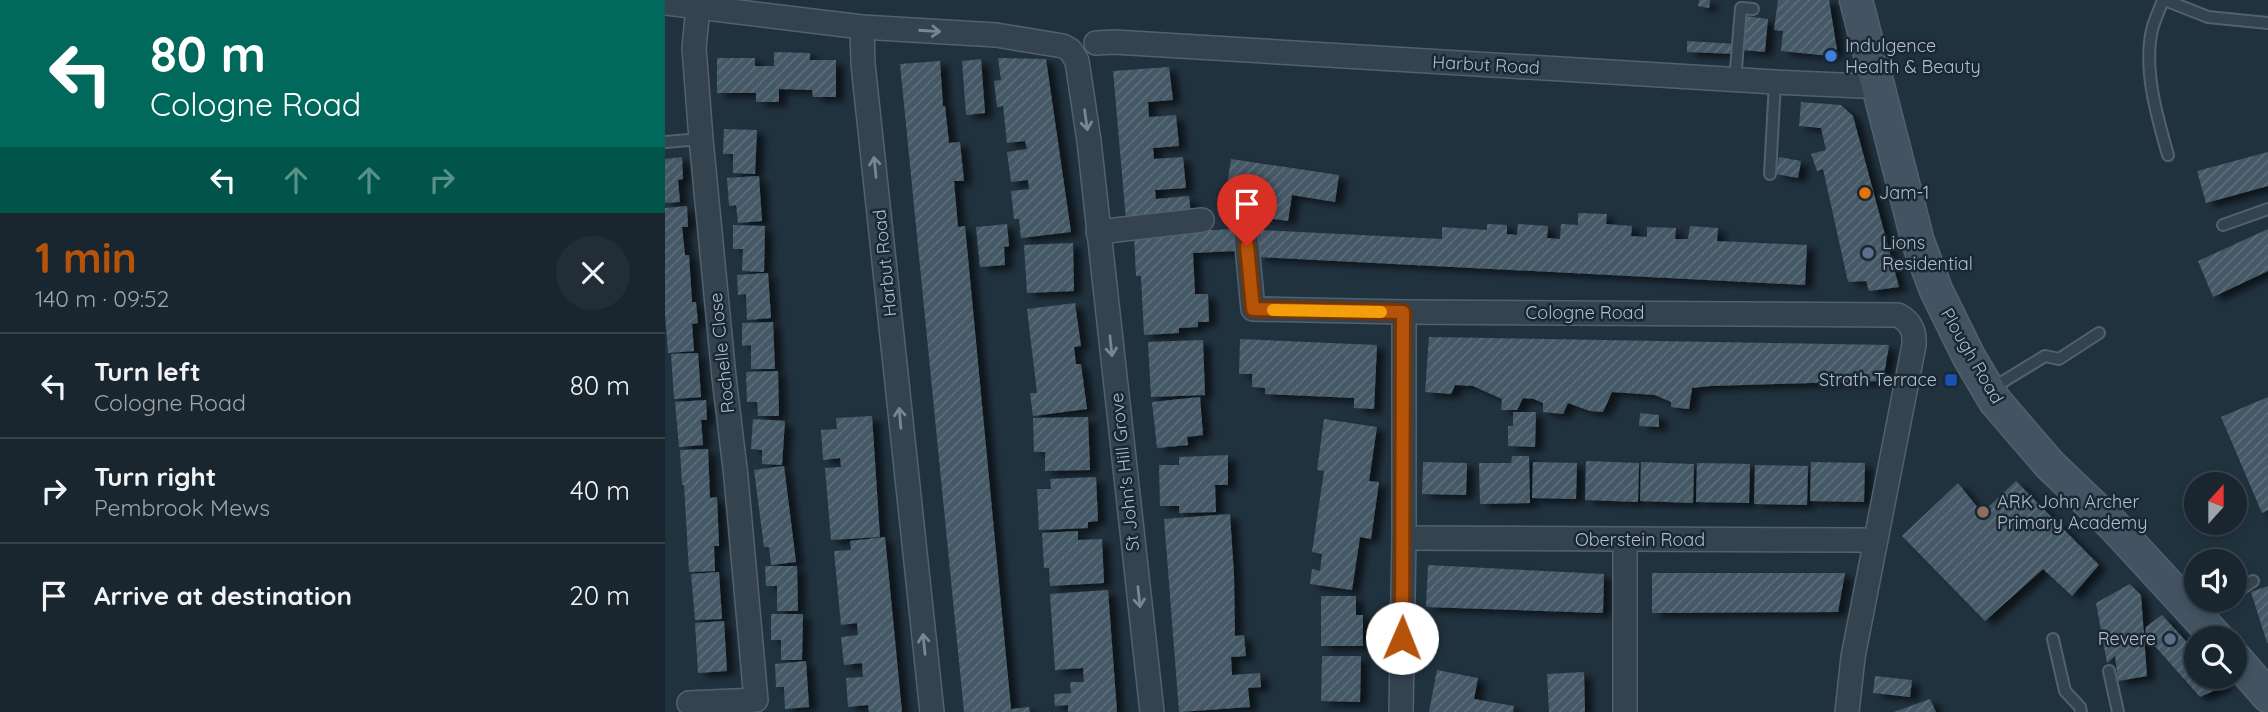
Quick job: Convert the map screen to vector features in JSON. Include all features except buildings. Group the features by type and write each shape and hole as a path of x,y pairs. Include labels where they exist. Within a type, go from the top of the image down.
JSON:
{"street":[{"name":"Plough Road","path":"1857,0 1924,261 1950,320 1989,391 2050,465 2214,619"},
{"path":"665,3 862,27"},
{"name":"Rochelle Close","path":"689,704 756,706 736,477 701,139 694,48 698,7"},
{"name":"Harbut Road","path":"862,27 863,64 932,712"},
{"name":"St John's Hill Grove","path":"862,27 996,35 1053,44 1073,53 1079,72 1152,712"},
{"name":"Harbut Road","path":"1096,43 1775,82 1862,86 1876,82"},
{"path":"1098,232 1202,220"},
{"name":"Cologne Road","path":"1245,226 1253,309 1898,315 1906,319 1913,328 1914,345 1875,543"},
{"path":"1401,712 1404,538 1403,312"},
{"name":"Oberstein Road","path":"1404,538 1863,540 1875,543"},
{"path":"1625,540 1625,712"},
{"path":"1847,712 1853,657 1875,543"},
{"path":"2247,672 2268,696"}],"lane":[{"path":"2168,155 2154,106 2150,59 2153,27 2164,0 2209,17 2268,23"},
{"path":"1735,80 1741,8 1753,9"},
{"path":"1770,174 1775,82"},
{"path":"665,142 701,139"},
{"path":"2223,225 2268,209"},
{"path":"1989,391 2045,356 2059,359 2099,333"},
{"path":"2247,585 2253,581"},
{"path":"2053,639 2064,691 2080,707 2081,712"},
{"path":"2109,671 2118,712"}],"slow traffic":[{"path":"1273,310 1381,312"}],"place":[{"name":"Indulgence Health & Beauty","path":"1831,56"},
{"name":"Jam-1","path":"1865,193"},
{"name":"Lions Residential","path":"1868,253"},
{"name":"Strath Terrace","path":"1951,380"},
{"name":"ARK John Archer Primary Academy","path":"1983,512"},
{"name":"Revere","path":"2170,639"}],"route":[{"path":"1247,246 1253,309 1403,312 1402,638"}]}
